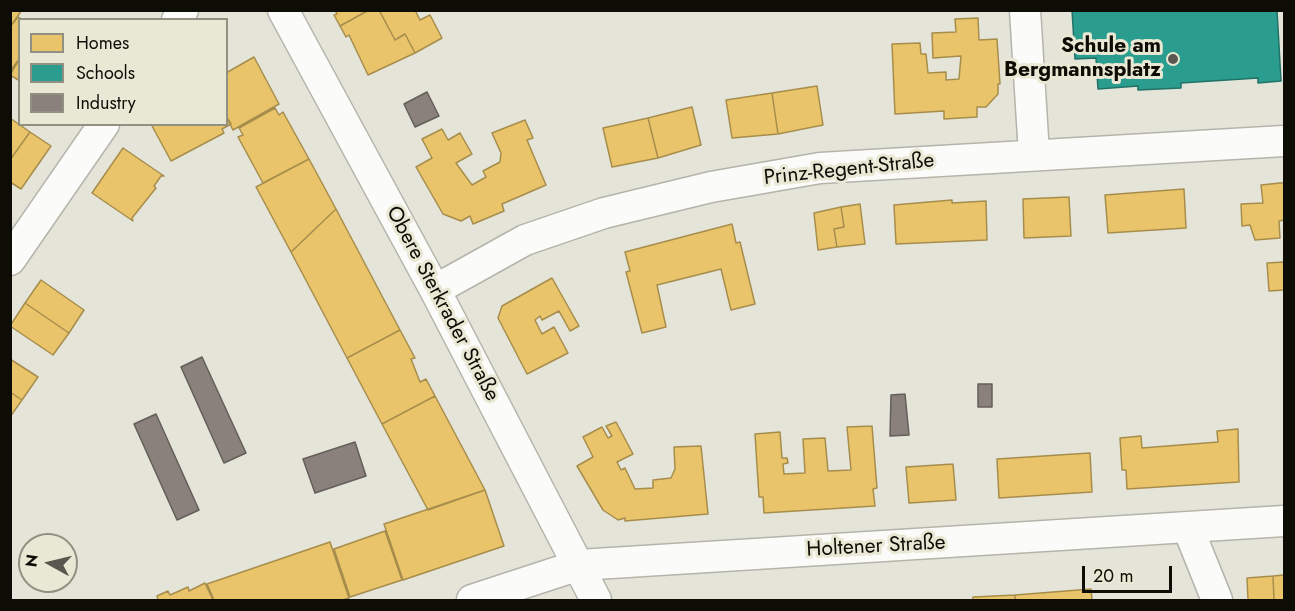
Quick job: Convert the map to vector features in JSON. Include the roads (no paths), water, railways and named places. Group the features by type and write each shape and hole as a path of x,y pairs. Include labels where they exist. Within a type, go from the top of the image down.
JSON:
{"street":[{"name":"Obere Sterkrader Straße","path":"283,10 435,290 596,600"},
{"path":"1025,10 1034,154"},
{"path":"10,260 103,126"},
{"name":"Prinz-Regent-Straße","path":"435,290 525,240 604,213 711,187 820,168 1284,141"},
{"name":"Holtener Straße","path":"472,600 579,565 1284,521"},
{"path":"1188,528 1218,600"}],"place":[{"name":"Schule am Bergmannsplatz","path":"1173,59"}]}
